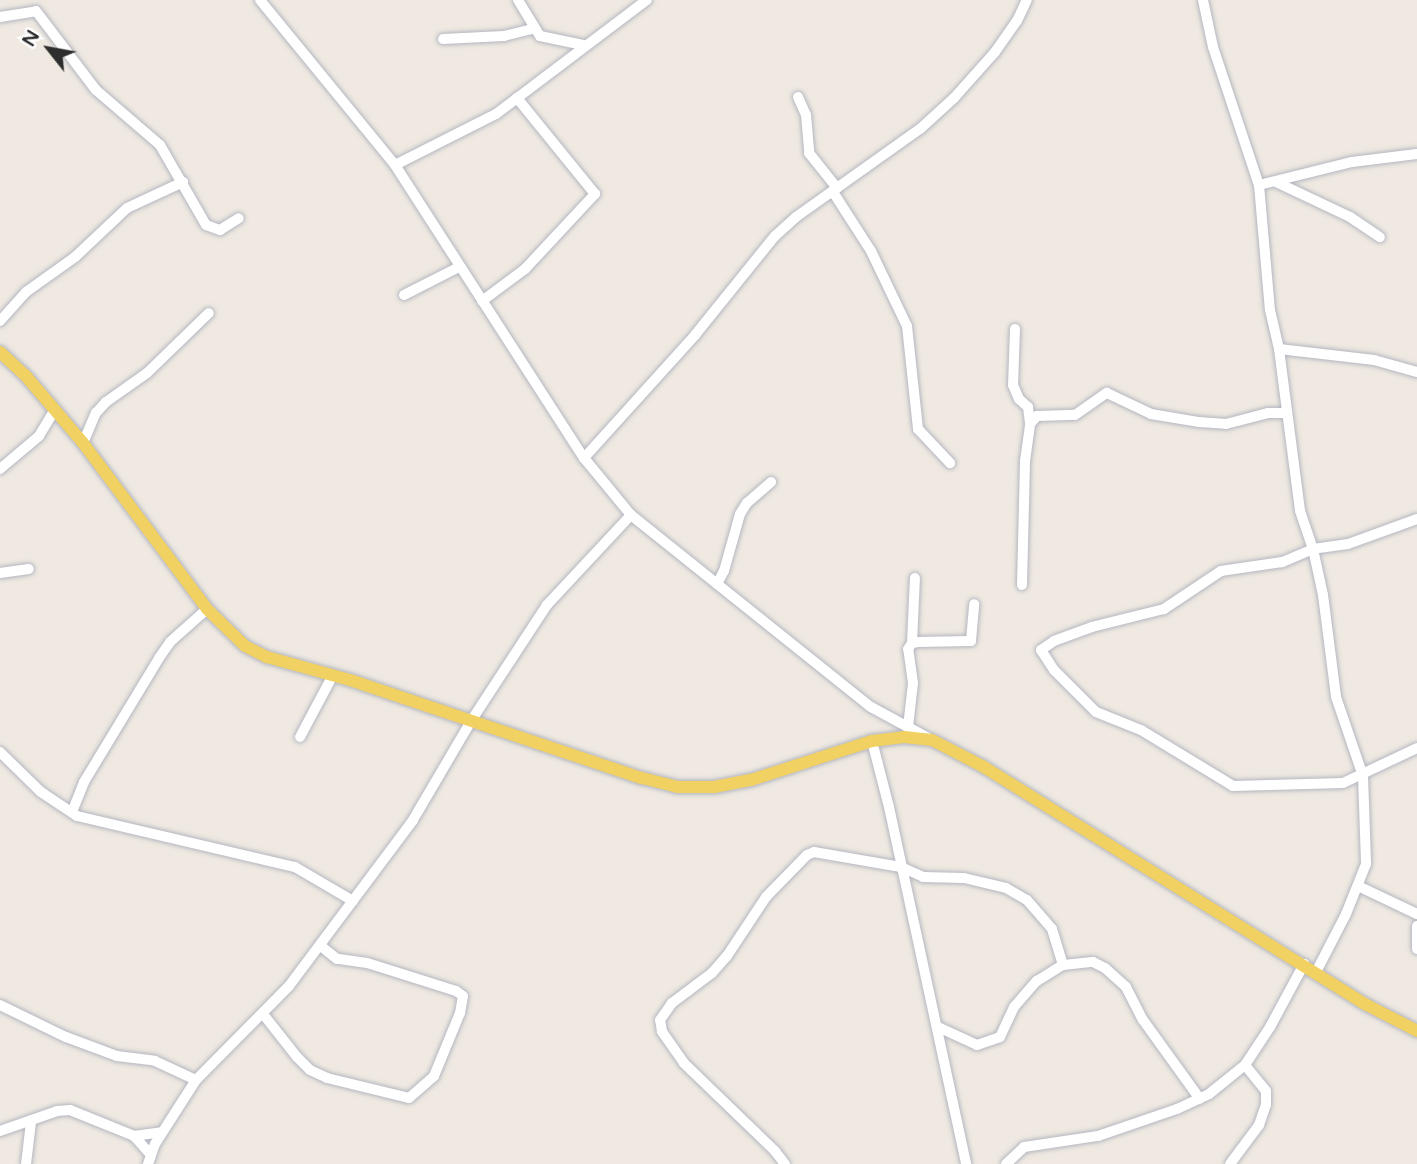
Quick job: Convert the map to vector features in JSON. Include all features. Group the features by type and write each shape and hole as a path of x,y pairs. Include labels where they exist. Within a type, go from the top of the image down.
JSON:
{"main road":[{"path":"0,352 55,409 83,443 207,609 245,646 267,657 333,676 642,778 677,786 714,787 751,780 872,741 904,737 932,740 963,755 1417,1031"}],"street":[{"path":"260,0 395,165 438,227 459,267 584,458 631,515 871,707 932,740"},
{"path":"518,0 533,29 540,36 583,45"},
{"path":"395,165 496,114 583,45 647,0"},
{"path":"584,458 695,335 775,236 920,130 954,98 995,52 1027,0"},
{"path":"1203,0 1213,47 1259,185 1270,310 1279,349 1300,511 1313,549 1336,697 1363,776 1366,864 1316,972"},
{"path":"0,18 32,10 40,14 96,90 160,145 183,182 192,205 211,228 219,230 239,218"},
{"path":"443,39 504,36 533,29"},
{"path":"798,97 806,115 809,153 835,190 871,251 911,336 914,411 918,429 950,463"},
{"path":"482,301 525,268 595,194 517,98"},
{"path":"1259,185 1352,162 1417,154"},
{"path":"0,321 26,292 75,257 127,208 183,182"},
{"path":"1276,182 1350,217 1380,237"},
{"path":"404,295 459,267"},
{"path":"83,443 96,413 106,402 147,373 209,313"},
{"path":"1015,330 1013,385 1018,399 1028,407 1030,424 1025,461 1022,585"},
{"path":"1279,349 1374,360 1417,372"},
{"path":"1030,424 1037,416 1075,415 1107,393 1151,414 1199,422 1226,424 1268,413 1286,413"},
{"path":"0,469 39,436 55,409"},
{"path":"716,584 724,571 740,514 747,503 771,482"},
{"path":"149,1160 162,1132 196,1080 263,1014 321,946 413,820 471,721 547,604 631,515"},
{"path":"1417,519 1387,527 1348,544 1313,549 1265,566 1221,571 1164,609 1054,641 1041,650 1042,655 1096,712 1141,730 1233,786 1343,783 1363,776 1417,748"},
{"path":"0,573 29,569"},
{"path":"908,727 913,683 908,656 912,643 915,578"},
{"path":"912,643 971,641 974,604"},
{"path":"72,812 84,782 159,658 170,642 207,609"},
{"path":"300,737 333,676"},
{"path":"872,741 938,1027 966,1164"},
{"path":"0,752 41,792 81,818 171,836 295,867 353,901"},
{"path":"785,1164 671,1048 662,1031 662,1013 727,956 766,897 807,855 814,852 901,867 923,877 985,881 1006,888 1027,900 1052,929 1063,965"},
{"path":"1358,886 1417,914"},
{"path":"1417,926 1417,949"},
{"path":"263,1014 310,1070 327,1078 372,1086 409,1098 434,1076 460,1013 463,996 456,990 367,963 337,959 321,946"},
{"path":"938,1027 977,1045 1000,1037 1021,998 1037,981 1063,965 1093,962 1114,975 1126,987 1143,1020 1200,1099"},
{"path":"1006,1164 1024,1147 1079,1141 1200,1099 1245,1065 1270,1027 1304,964"},
{"path":"0,1006 66,1037 117,1056 155,1061 196,1080"},
{"path":"1230,1164 1259,1125 1266,1105 1266,1091 1245,1065"},
{"path":"0,1131 62,1109 134,1136 162,1132"},
{"path":"26,1164 31,1122"},
{"path":"134,1136 149,1160"}]}
